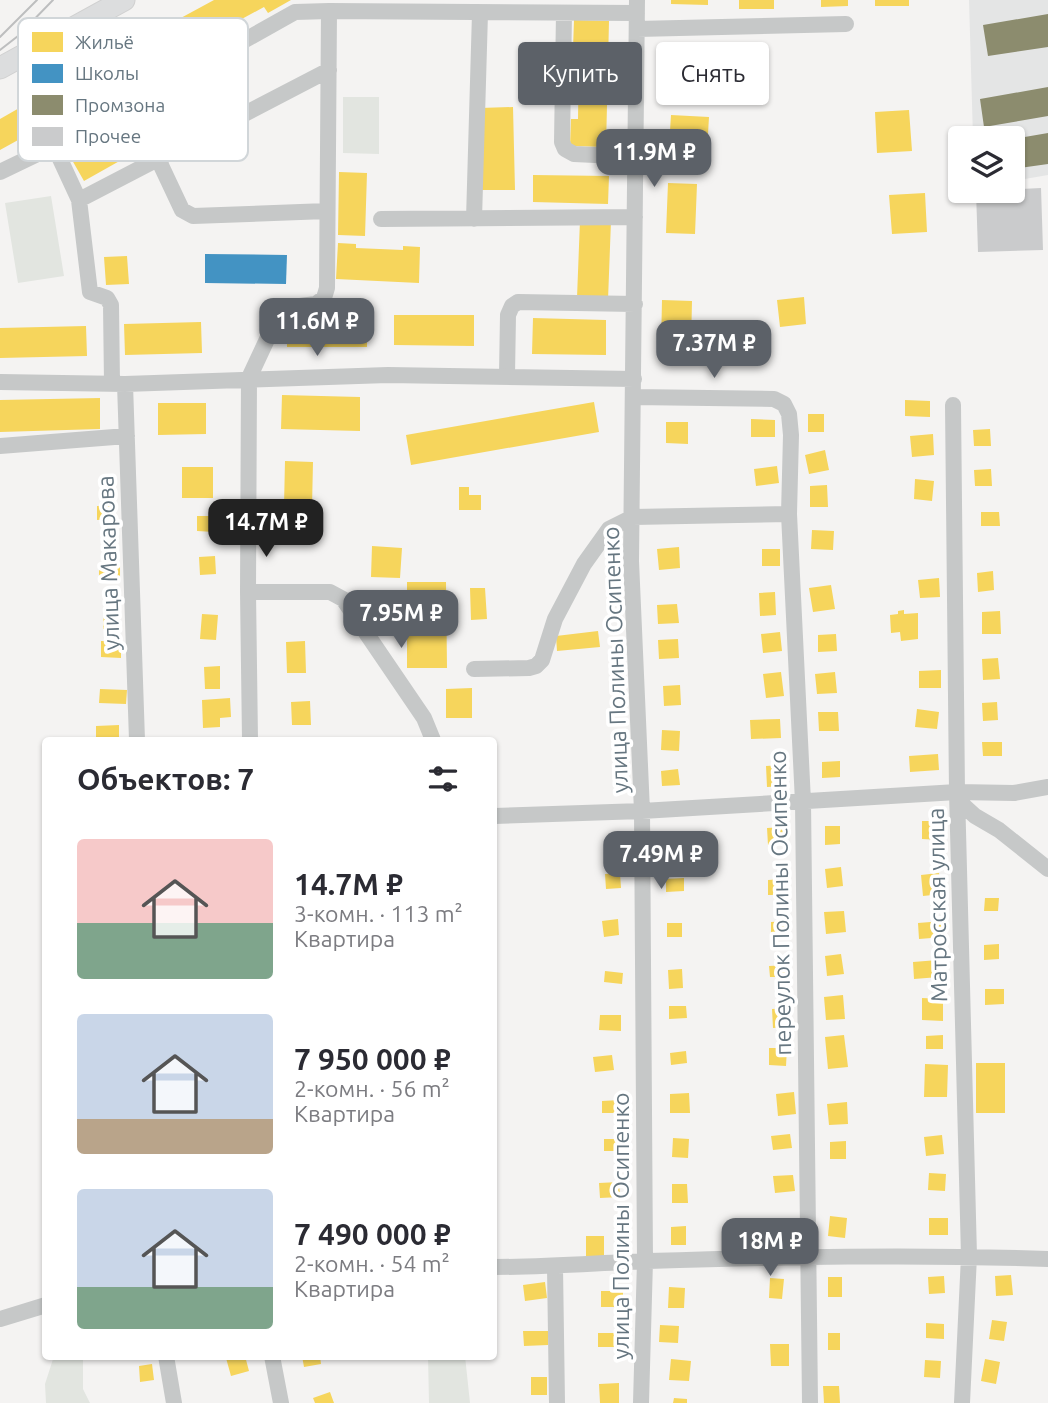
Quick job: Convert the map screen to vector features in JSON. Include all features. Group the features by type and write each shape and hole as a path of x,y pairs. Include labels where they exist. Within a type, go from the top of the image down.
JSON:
{"main road":[{"path":"92,18 124,0"},
{"path":"0,68 18,59"}],"street":[{"path":"250,737 249,378 277,318 292,307 316,304 324,298 327,288 329,10"},
{"path":"248,38 295,12 329,10 637,14 846,24"},
{"path":"474,219 480,13"},
{"path":"564,13 562,142 565,149 574,154 636,157"},
{"name":"улица Полины Осипенко","path":"637,14 631,561 642,811 645,1261 641,1403"},
{"path":"248,112 329,69"},
{"path":"0,172 23,161"},
{"path":"61,161 79,200 154,161"},
{"path":"159,161 181,210 193,216 327,211"},
{"name":"улица Макарова","path":"79,200 90,292 107,298 111,305 127,436 137,737"},
{"path":"381,219 635,217"},
{"path":"507,375 508,315 512,306 518,302 635,304"},
{"path":"0,382 119,384 388,375 634,379"},
{"name":"переулок Полины Осипенко","path":"634,397 774,399 784,404 789,414 789,514 803,802 810,1403"},
{"name":"Матросская улица","path":"953,405 957,792 969,1256 962,1403"},
{"path":"0,446 127,436"},
{"path":"474,669 536,666 542,660 555,619 584,564 608,530 633,517 789,514"},
{"path":"248,592 330,592 343,599 424,718 432,737"},
{"path":"497,816 642,811 803,802 839,797 957,792 1014,793 1048,788"},
{"path":"957,792 964,806 975,816 999,830 1048,869"},
{"path":"497,1267 555,1267 645,1261 969,1256 1048,1259"},
{"path":"555,1267 557,1403"},
{"path":"0,1319 42,1306"},
{"path":"167,1360 174,1403"},
{"path":"273,1360 281,1403"}],"shaded area":[{"path":"969,0 1048,0 1048,175 1025,179 1025,126 973,126"},
{"path":"343,97 379,97 379,154 343,153"},
{"path":"51,196 64,276 18,283 5,203"},
{"path":"53,1360 83,1360 83,1389 90,1403 46,1403 45,1384"},
{"path":"428,1360 465,1360 470,1403 429,1403"}],"building: Жильё":[{"path":"214,0 291,0 268,13 264,7 244,18 181,18"},
{"path":"671,0 708,0 708,5 671,4"},
{"path":"739,0 774,0 774,9 739,9"},
{"path":"821,0 848,0 848,6 821,7"},
{"path":"875,0 909,0 909,6 875,6"},
{"path":"574,20 609,21 608,42 573,42"},
{"path":"578,105 607,105 606,147 570,146 571,119 578,119"},
{"path":"513,107 515,190 482,190 480,108"},
{"path":"18,109 18,140 0,150 0,119"},
{"path":"909,110 912,151 877,153 875,112"},
{"path":"671,115 709,117 707,150 669,147"},
{"path":"73,161 120,161 84,181"},
{"path":"339,172 367,173 365,236 338,235"},
{"path":"533,175 609,176 608,204 533,202"},
{"path":"668,183 697,184 695,234 666,233"},
{"path":"925,193 927,232 892,234 889,195"},
{"path":"580,220 611,221 608,300 577,298"},
{"path":"338,243 356,244 356,248 403,250 403,246 420,247 419,283 336,279"},
{"path":"127,256 129,284 106,285 104,257"},
{"path":"804,297 806,324 780,327 777,300"},
{"path":"662,300 692,301 691,346 661,346"},
{"path":"394,315 474,315 474,346 394,345"},
{"path":"287,316 367,317 367,347 287,347"},
{"path":"533,318 606,320 606,355 532,354"},
{"path":"201,322 202,353 125,355 124,324"},
{"path":"86,326 87,356 0,358 0,328"},
{"path":"282,395 360,397 360,431 281,429"},
{"path":"100,398 100,429 0,432 0,400"},
{"path":"905,400 930,401 930,417 905,416"},
{"path":"594,402 599,432 411,465 406,435"},
{"path":"158,403 206,403 206,434 158,435"},
{"path":"808,414 824,414 824,432 808,432"},
{"path":"751,419 775,420 775,437 751,437"},
{"path":"666,422 688,422 688,444 666,443"},
{"path":"990,429 991,446 974,446 973,430"},
{"path":"933,434 934,455 912,457 910,436"},
{"path":"825,450 829,470 809,474 805,455"},
{"path":"285,461 313,462 312,507 284,506"},
{"path":"777,466 779,483 756,486 754,469"},
{"path":"182,467 213,467 213,498 182,498"},
{"path":"991,469 992,486 975,486 974,470"},
{"path":"915,479 934,481 932,501 914,499"},
{"path":"827,485 828,507 810,507 810,486"},
{"path":"459,487 469,487 469,495 481,495 481,510 459,510"},
{"path":"113,505 113,519 97,520 97,506"},
{"path":"981,512 999,512 1000,526 981,526"},
{"path":"197,516 214,516 214,532 197,531"},
{"path":"286,520 309,521 308,544 285,544"},
{"path":"812,530 834,531 833,550 811,549"},
{"path":"372,546 402,548 400,578 371,577"},
{"path":"679,547 680,568 659,570 657,549"},
{"path":"762,549 780,549 780,566 762,566"},
{"path":"215,556 216,574 200,575 199,557"},
{"path":"99,563 120,563 120,579 99,579"},
{"path":"993,571 994,590 978,592 977,573"},
{"path":"939,578 940,597 920,598 918,580"},
{"path":"407,582 446,582 447,668 407,668"},
{"path":"831,585 835,609 813,612 809,588"},
{"path":"470,588 485,588 487,619 471,620"},
{"path":"775,592 776,615 760,616 759,593"},
{"path":"677,604 679,623 658,624 657,605"},
{"path":"104,609 117,610 116,630 103,629"},
{"path":"904,610 904,614 918,613 918,639 901,641 900,632 891,633 890,615"},
{"path":"1000,611 1001,634 982,634 982,612"},
{"path":"202,614 218,615 216,640 200,639"},
{"path":"598,631 600,647 557,651 556,636"},
{"path":"780,632 782,651 763,653 761,634"},
{"path":"836,634 837,651 818,652 818,635"},
{"path":"678,639 679,658 659,659 658,640"},
{"path":"101,641 121,641 121,658 101,657"},
{"path":"305,641 306,673 287,673 286,642"},
{"path":"998,658 1000,679 983,680 982,659"},
{"path":"220,666 220,689 205,689 204,667"},
{"path":"941,670 941,688 919,688 919,671"},
{"path":"781,672 784,696 766,698 763,674"},
{"path":"835,672 837,693 817,694 815,674"},
{"path":"680,685 681,705 664,706 663,686"},
{"path":"472,688 472,718 446,718 446,689"},
{"path":"100,689 127,690 126,704 99,703"},
{"path":"230,698 231,717 220,718 220,727 203,728 202,700"},
{"path":"310,701 311,725 292,725 291,702"},
{"path":"997,702 998,720 983,721 982,703"},
{"path":"917,709 939,712 937,729 915,727"},
{"path":"818,712 838,712 839,731 819,731"},
{"path":"780,719 781,738 751,739 750,720"},
{"path":"119,725 119,737 96,737 96,726"},
{"path":"662,730 680,731 679,751 661,750"},
{"path":"982,742 1002,742 1002,756 983,756"},
{"path":"938,754 939,770 910,772 909,756"},
{"path":"840,761 840,777 822,778 822,762"},
{"path":"782,765 784,786 767,787 766,766"},
{"path":"678,769 680,785 662,786 661,771"},
{"path":"922,821 941,821 941,840 922,839"},
{"path":"825,826 840,826 840,844 825,845"},
{"path":"785,827 786,844 768,845 767,828"},
{"path":"679,834 681,854 665,855 663,835"},
{"path":"841,867 843,886 827,888 825,869"},
{"path":"620,873 621,888 606,889 605,874"},
{"path":"939,873 942,894 923,896 921,875"},
{"path":"684,878 684,891 666,892 666,879"},
{"path":"784,879 785,895 768,895 768,880"},
{"path":"985,898 999,898 998,911 984,911"},
{"path":"844,911 846,932 826,934 824,912"},
{"path":"618,919 619,935 604,937 602,921"},
{"path":"788,921 789,937 771,938 771,922"},
{"path":"943,921 944,937 919,939 918,923"},
{"path":"667,923 682,923 682,937 667,937"},
{"path":"999,944 999,959 984,960 984,945"},
{"path":"841,954 844,974 827,976 825,956"},
{"path":"938,960 939,977 914,979 913,962"},
{"path":"788,965 788,977 770,977 769,966"},
{"path":"682,969 683,988 669,989 668,970"},
{"path":"605,971 623,973 622,984 604,982"},
{"path":"985,989 1004,989 1004,1004 985,1005"},
{"path":"843,995 845,1019 826,1020 824,997"},
{"path":"922,998 943,999 943,1021 922,1020"},
{"path":"669,1006 686,1006 687,1018 669,1019"},
{"path":"788,1008 789,1027 773,1028 772,1009"},
{"path":"600,1015 621,1015 621,1031 599,1030"},
{"path":"844,1035 848,1067 828,1069 825,1037"},
{"path":"943,1035 943,1049 926,1049 926,1036"},
{"path":"769,1048 787,1048 786,1066 769,1065"},
{"path":"686,1051 687,1063 671,1065 670,1053"},
{"path":"612,1055 614,1070 595,1072 593,1057"},
{"path":"976,1063 1005,1063 1005,1113 976,1113"},
{"path":"925,1064 948,1065 947,1097 924,1097"},
{"path":"794,1092 796,1114 778,1116 776,1094"},
{"path":"689,1093 690,1113 670,1113 670,1094"},
{"path":"620,1100 620,1113 602,1113 602,1101"},
{"path":"847,1102 848,1124 829,1125 827,1104"},
{"path":"790,1134 792,1148 773,1150 771,1136"},
{"path":"942,1135 944,1154 926,1156 924,1137"},
{"path":"673,1138 689,1139 688,1158 672,1157"},
{"path":"604,1139 621,1139 621,1151 604,1151"},
{"path":"846,1141 846,1159 830,1159 830,1142"},
{"path":"929,1173 946,1174 945,1191 928,1190"},
{"path":"793,1175 795,1191 775,1193 773,1176"},
{"path":"619,1182 620,1197 600,1198 599,1183"},
{"path":"672,1184 687,1184 688,1203 672,1203"},
{"path":"830,1216 847,1218 845,1238 828,1236"},
{"path":"929,1218 948,1218 948,1235 929,1235"},
{"path":"776,1224 790,1225 789,1240 776,1239"},
{"path":"686,1226 686,1245 671,1245 671,1227"},
{"path":"586,1236 604,1236 604,1256 586,1257"},
{"path":"1011,1275 1013,1295 996,1296 995,1276"},
{"path":"944,1276 945,1293 929,1294 928,1277"},
{"path":"828,1277 842,1277 842,1297 828,1297"},
{"path":"770,1278 784,1279 782,1299 769,1298"},
{"path":"545,1282 547,1298 525,1301 523,1285"},
{"path":"669,1287 685,1288 684,1308 668,1308"},
{"path":"601,1291 623,1291 623,1307 601,1307"},
{"path":"992,1320 1007,1322 1004,1341 989,1339"},
{"path":"926,1323 944,1324 944,1339 926,1338"},
{"path":"660,1325 679,1326 678,1343 659,1342"},
{"path":"523,1331 548,1331 548,1345 524,1346"},
{"path":"598,1333 618,1333 619,1347 598,1347"},
{"path":"828,1333 840,1333 840,1350 828,1350"},
{"path":"770,1344 789,1344 789,1366 771,1366"},
{"path":"671,1359 691,1361 689,1381 669,1380"},
{"path":"985,1359 1000,1362 996,1384 981,1381"},
{"path":"227,1360 246,1360 249,1371 231,1376"},
{"path":"303,1360 320,1360 321,1364 304,1367"},
{"path":"925,1360 941,1361 940,1378 924,1377"},
{"path":"152,1364 154,1380 140,1382 139,1366"},
{"path":"531,1377 547,1377 547,1395 531,1395"},
{"path":"619,1383 619,1403 600,1403 599,1384"},
{"path":"823,1386 839,1386 840,1403 824,1403"},
{"path":"330,1392 334,1403 315,1403 313,1398"},
{"path":"674,1398 687,1399 687,1403 673,1403"}],"building: Школы":[{"path":"205,254 287,255 286,284 205,283"}],"building: Промзона":[{"path":"1048,14 1048,47 988,56 983,25"},
{"path":"1048,87 1048,116 984,126 980,99"},
{"path":"1048,133 1048,164 1025,167 1025,137"}],"building: Прочее":[{"path":"1041,188 1043,250 978,252 976,203 1025,203 1025,189"}],"tram line":[{"path":"19,18 37,0"},
{"path":"36,18 53,0"},
{"path":"0,37 18,19"},
{"path":"0,50 18,36"}]}
